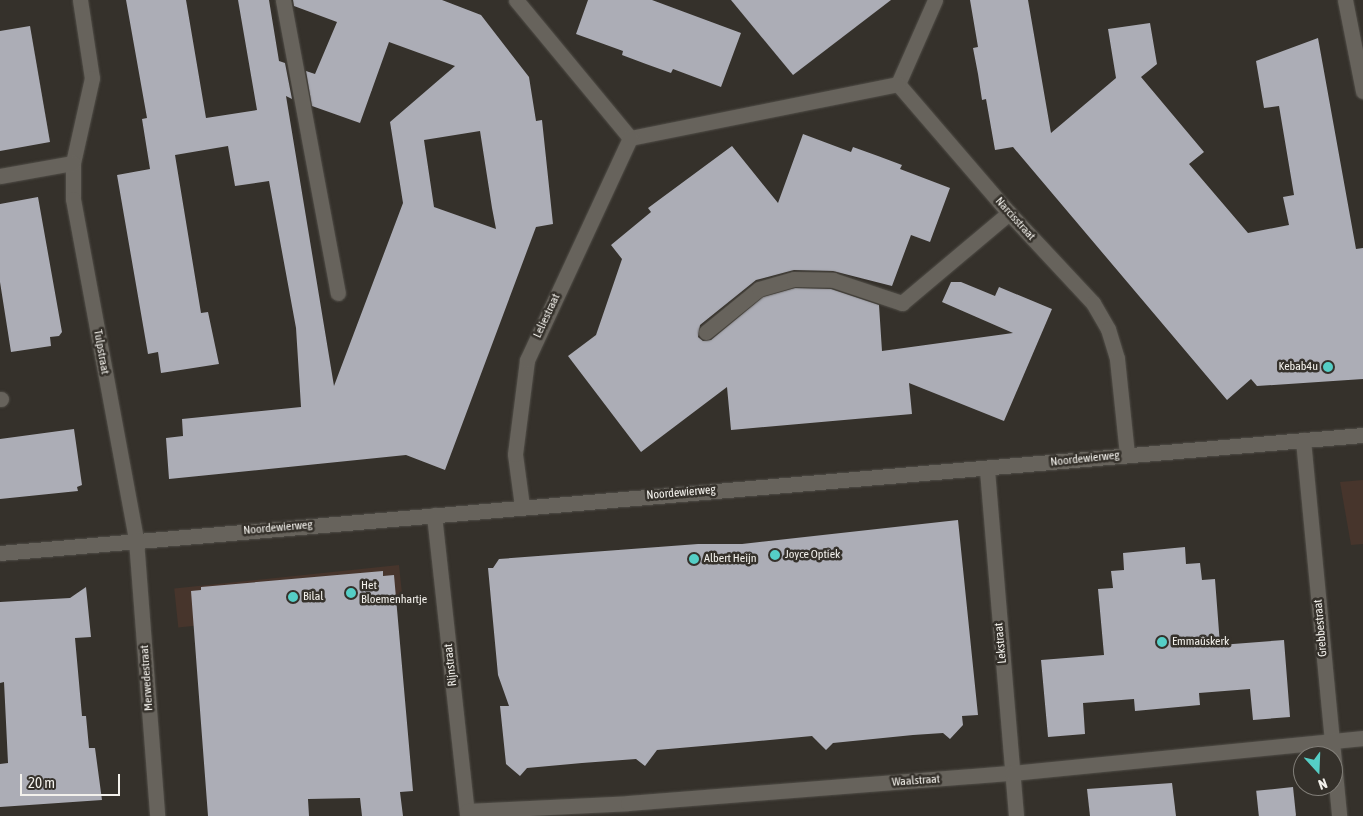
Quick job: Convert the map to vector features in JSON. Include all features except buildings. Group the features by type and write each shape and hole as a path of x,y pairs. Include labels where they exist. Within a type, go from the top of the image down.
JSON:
{"street":[{"name":"Tulpstraat","path":"80,0 92,78 73,162 73,199 136,540"},
{"path":"283,0 338,293"},
{"path":"516,0 630,138 898,84 935,0"},
{"path":"1345,0 1363,91"},
{"name":"Narcisstraat","path":"898,84 1008,213 1093,303 1108,329 1117,359 1127,454"},
{"name":"Leliestraat","path":"522,506 515,454 527,360 630,138"},
{"path":"0,176 73,162"},
{"path":"706,332 759,289 794,279 833,280 902,303 1008,213"},
{"name":"Noordewierweg","path":"0,552 522,506 987,470 1127,454 1363,435"},
{"name":"Grebbestraat","path":"1303,440 1339,816"},
{"name":"Lekstraat","path":"987,470 1016,816"},
{"name":"Rijnstraat","path":"434,515 467,814"},
{"name":"Merwedestraat","path":"136,540 157,816"},
{"name":"Waalstraat","path":"467,814 1012,773 1363,738"}],"shaded area":[{"path":"1363,480 1363,544 1351,545 1340,482"},
{"path":"399,565 403,604 178,627 174,589"}],"place":[{"name":"Kebab4u","path":"1328,367"},
{"name":"Joyce Optiek","path":"775,555"},
{"name":"Albert Heijn","path":"694,559"},
{"name":"Het Bloemenhartje","path":"351,593"},
{"name":"Bilal","path":"293,597"},
{"name":"Emmaüskerk","path":"1162,642"}]}
